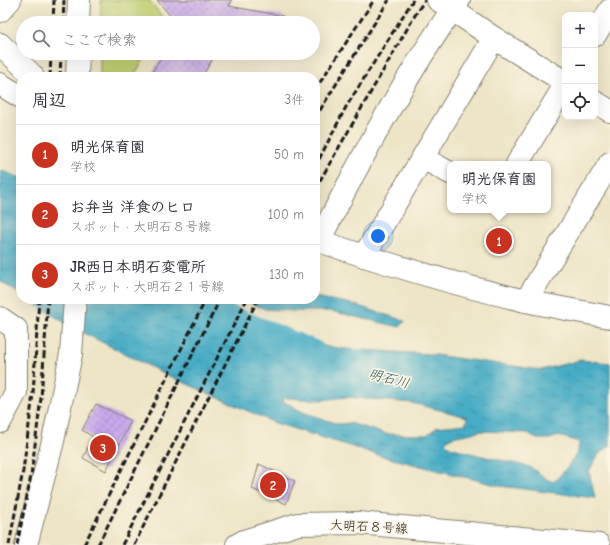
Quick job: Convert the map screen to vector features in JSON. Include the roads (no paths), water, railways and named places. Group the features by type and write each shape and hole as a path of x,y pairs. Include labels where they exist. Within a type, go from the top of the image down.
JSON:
{"street":[{"path":"0,11 10,0"},
{"path":"78,16 79,0"},
{"path":"320,239 361,158 450,3 494,38 562,82"},
{"path":"598,30 610,10"},
{"path":"364,256 494,38"},
{"path":"0,44 16,60"},
{"path":"17,60 29,72"},
{"path":"77,72 78,60"},
{"path":"0,84 16,94"},
{"path":"519,161 562,89"},
{"path":"598,104 610,111"},
{"path":"423,158 447,171"},
{"path":"526,301 610,163"},
{"path":"320,241 448,281 526,301 610,317"},
{"path":"26,545 53,441 71,354 75,304"},
{"path":"0,318 16,329 16,392 0,422"},
{"name":"大明石８号線","path":"237,545 244,541 298,524 358,523 599,545"}],"water":[{"path":"0,170 16,176 16,292 0,281"},
{"path":"320,298 352,304 405,321 400,327 330,311 265,309 253,304 320,304"},
{"path":"36,304 193,304 265,338 346,349 428,354 541,370 581,360 610,363 610,446 599,454 589,471 595,498 500,486 385,457 275,423 169,376 70,326","holes":["346,397 412,403 467,417 466,424 437,427 427,435 386,434 349,423 338,424 303,412 281,400 285,398 320,400","482,431 528,433 537,439 549,439 559,436 579,442 579,447 574,458 554,482 548,480 530,467 450,447 445,442 452,437"]}],"waterway":[{"name":"明石川","path":"189,304 312,355"}],"railway":[{"path":"53,16 54,0"},
{"path":"63,16 64,0"},
{"path":"320,82 374,0"},
{"path":"320,110 389,0"},
{"path":"320,157 346,107 413,0"},
{"path":"320,180 425,0"},
{"path":"50,72 51,60"},
{"path":"60,72 61,60"},
{"path":"9,545 23,471 33,394 39,304"},
{"path":"17,545 31,476 41,398 48,304"},
{"path":"84,545 204,304"},
{"path":"98,545 218,304"},
{"path":"122,545 244,304"},
{"path":"134,545 255,304"}],"place":[{"name":"明光保育園","path":"499,241"},
{"name":"JR西日本明石変電所","path":"103,448"},
{"name":"お弁当 洋食のヒロ","path":"273,485"}]}
